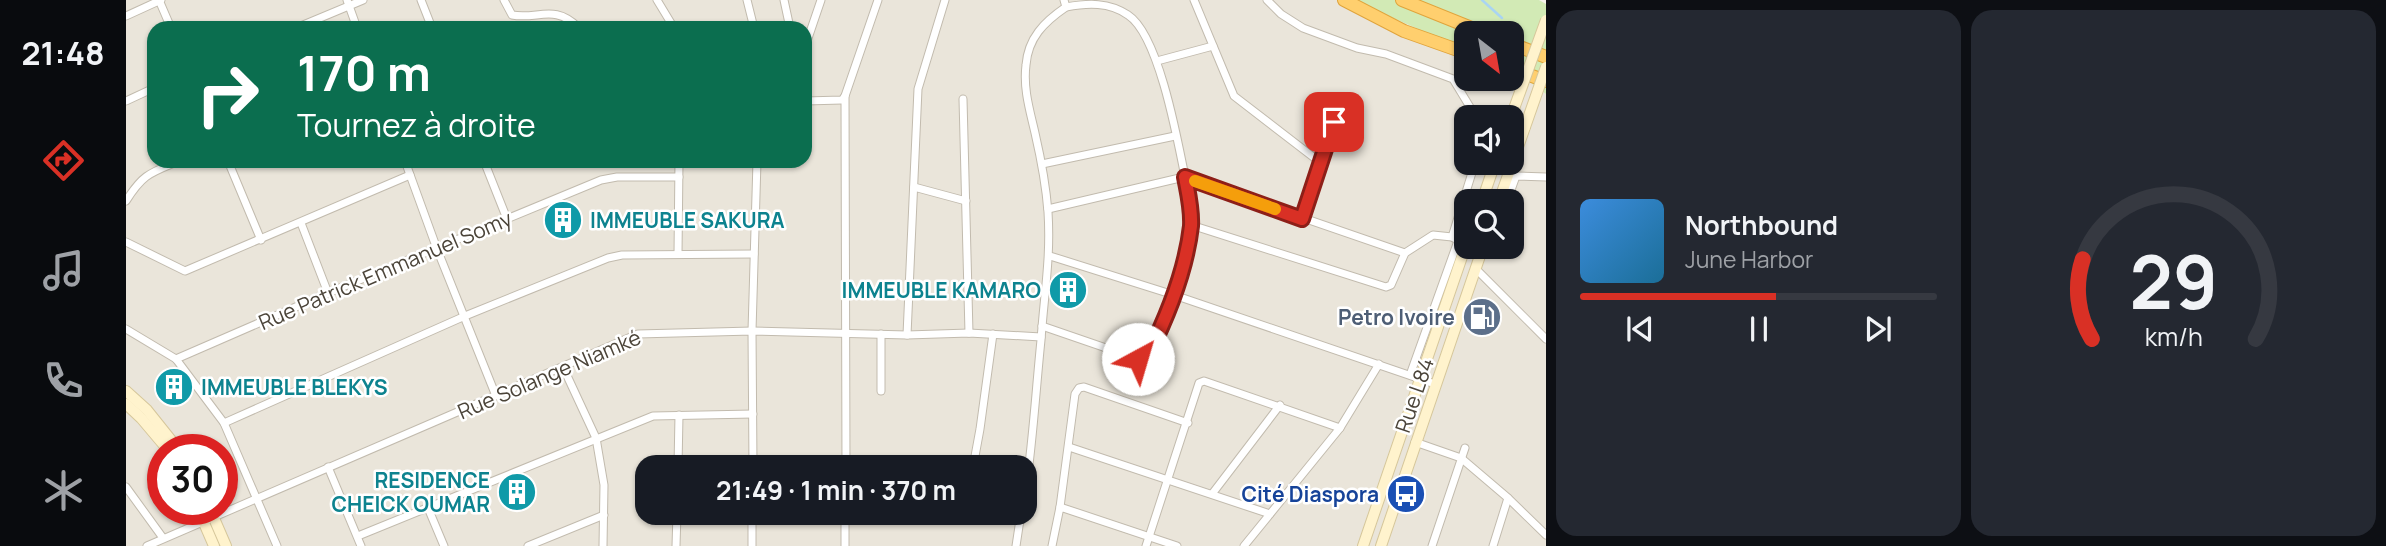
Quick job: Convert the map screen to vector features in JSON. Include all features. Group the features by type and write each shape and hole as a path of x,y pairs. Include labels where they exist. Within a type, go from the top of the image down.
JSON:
{"highway":[{"path":"1344,0 1404,31 1454,49"},
{"path":"1402,0 1454,21"},
{"path":"1524,49 1546,57"},
{"path":"1524,73 1546,81"}],"main road":[{"path":"1515,105 1546,20"},
{"path":"1503,189 1546,67"},
{"name":"Rue L84","path":"1363,546 1415,376 1455,259"},
{"name":"Rue L84","path":"1381,546 1480,259"},
{"path":"126,391 147,410 166,434"},
{"path":"126,404 154,434"},
{"path":"211,525 214,546"},
{"path":"214,525 226,546"}],"street":[{"path":"126,16 160,0 168,21"},
{"path":"311,21 348,3 363,0"},
{"path":"421,0 429,21"},
{"path":"504,0 512,15 543,13 560,15 569,21"},
{"path":"657,0 670,21"},
{"path":"747,0 752,21"},
{"path":"784,0 788,21"},
{"path":"812,26 821,0"},
{"path":"846,455 845,96 878,0"},
{"path":"907,335 918,89 945,0"},
{"path":"1194,0 1234,96 1321,163"},
{"path":"1268,0 1281,14 1303,28 1357,48 1386,54 1453,79 1469,105"},
{"path":"348,3 354,21"},
{"path":"1031,455 1042,326 1050,256 1042,164 1025,87 1026,64 1029,47 1038,31 1065,3 1097,4 1130,16 1147,37 1157,61 1185,177 1191,225 1174,295 1148,355 1138,359 1042,326"},
{"path":"1157,61 1213,46"},
{"path":"126,101 147,92"},
{"path":"812,100 836,101 845,96"},
{"path":"963,99 969,333"},
{"path":"1302,219 1341,101"},
{"path":"1042,164 1175,136"},
{"path":"126,201 138,182 146,175 163,168"},
{"path":"231,168 261,240"},
{"path":"408,168 496,396"},
{"path":"487,168 506,219"},
{"path":"677,254 679,168"},
{"path":"753,455 752,331 757,168"},
{"path":"126,242 185,271 410,175"},
{"path":"1511,189 1516,176 1546,177"},
{"name":"Rue Patrick Emmanuel Somy","path":"176,359 601,180 617,177 679,177"},
{"path":"1048,209 1185,177 1405,253"},
{"path":"914,187 967,201"},
{"path":"301,223 328,293"},
{"path":"1191,225 1386,287 1391,285 1405,253 1433,234 1454,240"},
{"path":"223,423 465,316 608,258 622,255 754,254"},
{"path":"1050,256 1174,295 1435,384"},
{"path":"1483,259 1477,270 1546,339"},
{"path":"126,328 176,359 223,423 277,546"},
{"name":"Rue Solange Niamké","path":"238,505 638,334 752,331 907,335 969,333 1041,337"},
{"path":"881,334 881,391"},
{"path":"975,455 981,429 993,334"},
{"path":"1244,546 1340,428 1378,364"},
{"path":"564,367 596,438 604,485 603,546"},
{"path":"1146,546 1199,383 1204,381 1280,405 1340,428"},
{"path":"1052,546 1060,508 1075,394 1079,388 1084,387 1188,422"},
{"path":"1212,494 1280,405"},
{"path":"358,537 653,416 753,414"},
{"path":"678,455 679,415"},
{"path":"1416,442 1461,458 1546,535"},
{"path":"1069,447 1270,514"},
{"path":"1432,546 1465,448"},
{"path":"328,467 362,546"},
{"path":"126,487 163,538"},
{"path":"1493,546 1508,498"},
{"path":"428,508 444,546"},
{"path":"1060,508 1177,546"},
{"path":"528,546 604,514"},
{"name":"Rue Solange Niamké","path":"147,546 189,525"},
{"path":"677,525 677,546"},
{"path":"752,525 752,546"},
{"path":"845,525 845,546"},
{"path":"1016,546 1019,525"}],"shaded area":[{"path":"126,0 1352,0 1454,45 1454,91 1524,91 1524,78 1546,94 1546,546 126,546"}],"green space":[{"path":"1352,0 1539,0 1546,4 1546,94 1524,78 1524,21 1454,21 1454,45"}],"waterway":[{"path":"1482,0 1502,18"}],"slow traffic":[{"path":"1195,181 1275,209"}],"place":[{"name":"IMMEUBLE SAKURA","path":"563,220"},
{"name":"IMMEUBLE KAMARO","path":"1068,290"},
{"name":"Petro Ivoire","path":"1482,317"},
{"name":"IMMEUBLE BLEKYS","path":"174,387"},
{"name":"RESIDENCE CHEICK OUMAR","path":"517,492"},
{"name":"Cité Diaspora","path":"1406,494"}],"route":[{"path":"1138,359 1148,355 1174,295 1191,225 1185,177 1302,219 1334,122"}]}
